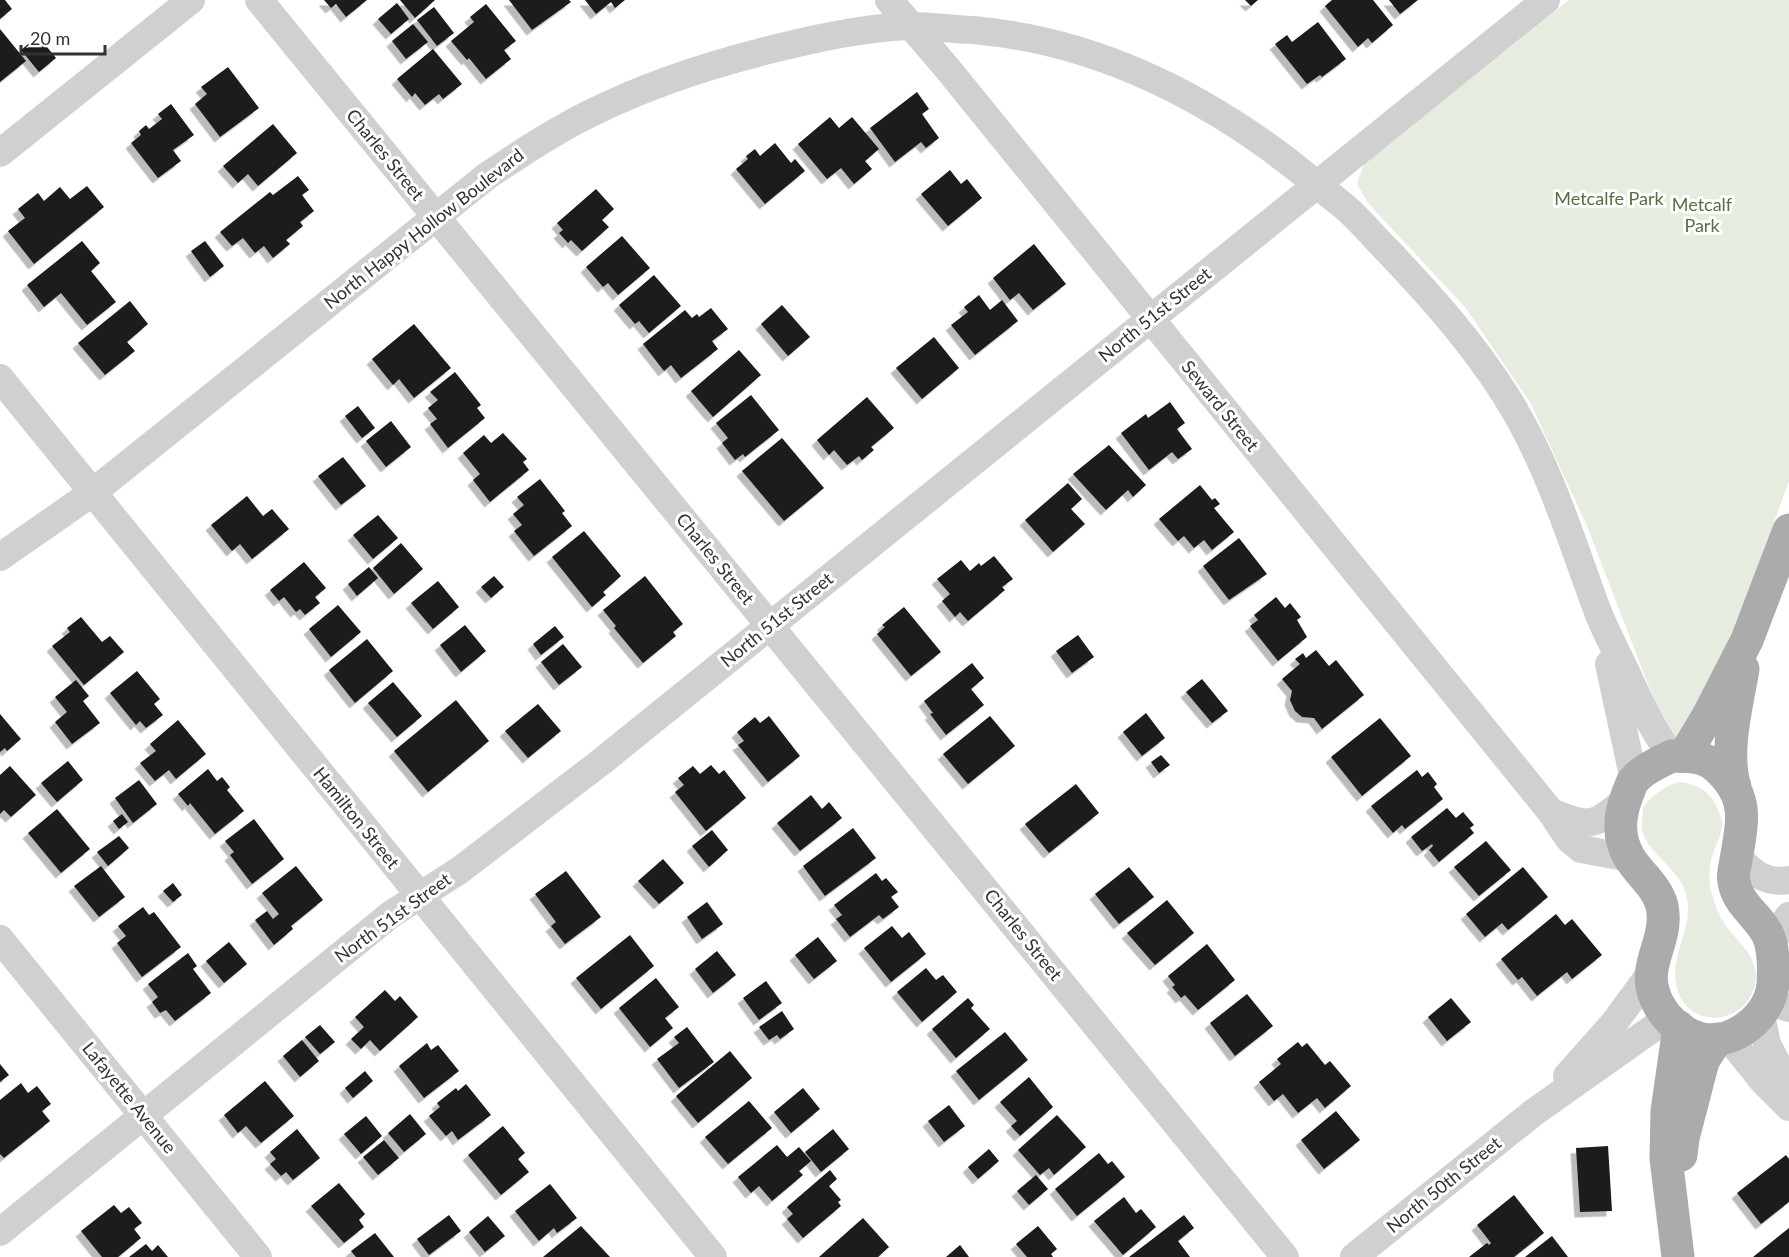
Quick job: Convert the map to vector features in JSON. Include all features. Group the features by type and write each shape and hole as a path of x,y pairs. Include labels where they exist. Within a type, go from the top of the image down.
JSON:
{"main road":[{"path":"1678,756 1708,716 1747,640 1789,530"},
{"path":"1735,786 1713,763 1698,756 1678,756 1658,762 1629,790 1620,818 1620,836 1630,858 1661,903 1664,921 1663,934 1650,974 1653,994 1662,1010 1675,1024 1688,1034 1703,1039 1722,1037 1752,1024 1773,1008 1771,996 1778,961 1767,933 1740,900 1733,880 1742,806 1735,786 1730,773 1729,757 1747,640"},
{"path":"1675,1024 1666,1111 1666,1158 1678,1257"},
{"path":"1673,1210 1683,1138 1703,1061 1722,1037"}],"street":[{"path":"0,153 191,0"},
{"name":"Charles Street","path":"259,0 1286,1257"},
{"name":"Seward Street","path":"889,0 947,68 1551,812 1569,839 1581,849 1630,858"},
{"name":"North 51st Street","path":"0,1232 390,915 460,870 601,762 1317,184 1532,4"},
{"name":"North Happy Hollow Boulevard","path":"0,557 92,493 487,176 538,143 591,113 647,89 716,64 789,45 910,26 1005,33 1059,44 1121,64 1176,89 1220,113 1270,147 1348,209 1425,290 1504,393 1543,465 1571,534 1600,617 1647,718 1678,756"},
{"name":"Hamilton Street","path":"0,378 713,1257"},
{"name":"North Happy Hollow Boulevard","path":"1600,617 1629,790"},
{"path":"1551,812 1576,822 1589,824 1606,817 1629,790"},
{"path":"1737,854 1745,866 1766,879 1781,882 1789,880"},
{"path":"1778,961 1782,925 1789,916"},
{"name":"Lafayette Avenue","path":"0,939 258,1257"},
{"name":"North 50th Street","path":"1533,1113 1614,1023 1650,974"},
{"path":"1773,1008 1767,1044 1789,1087"},
{"name":"North 50th Street","path":"1354,1257 1533,1113 1656,1026 1675,1024"},
{"path":"1722,1037 1789,1107"}],"green space":[{"name":"Metcalfe Park","path":"1569,0 1789,0 1789,481 1707,705 1674,741 1666,731 1587,526 1530,402 1465,307 1368,203 1357,184 1364,164"},
{"path":"1679,782 1699,787 1709,795 1721,818 1721,830 1710,868 1712,894 1724,923 1749,955 1756,973 1755,984 1749,999 1727,1016 1714,1018 1701,1015 1690,1009 1681,998 1675,973 1688,917 1686,895 1682,884 1652,849 1642,830 1643,807 1659,792"}],"building":[{"path":"0,0 5,0 12,9 0,19"},
{"path":"324,0 367,0 346,17 336,4 331,8"},
{"path":"400,0 435,0 415,18"},
{"path":"509,0 569,0 571,2 532,30"},
{"path":"585,0 625,0 615,8 611,2 596,14"},
{"path":"1245,0 1258,0 1251,6"},
{"path":"1332,0 1373,0 1393,25 1372,43 1368,38 1358,47 1325,6"},
{"path":"1389,0 1418,0 1400,14"},
{"path":"397,3 409,19 391,34 378,19"},
{"path":"486,4 516,41 504,50 511,59 486,79 451,41 474,22 470,17"},
{"path":"434,7 454,33 437,46 417,20"},
{"path":"1318,22 1346,59 1322,77 1320,75 1307,84 1275,44 1287,35 1292,42"},
{"path":"413,24 428,42 406,59 392,41"},
{"path":"0,29 26,61 0,82"},
{"path":"38,36 56,58 39,72 21,50"},
{"path":"433,49 462,84 443,99 439,94 425,105 415,93 412,97 397,79"},
{"path":"228,67 259,108 220,137 195,104 207,94 201,87"},
{"path":"917,92 929,109 922,114 939,138 926,148 921,142 895,162 870,128"},
{"path":"171,104 194,135 173,150 181,161 158,178 131,143 141,135 139,131 146,125 149,129 162,119 158,114"},
{"path":"830,117 839,128 852,117 879,149 865,161 872,169 854,184 841,168 827,179 798,144"},
{"path":"273,124 297,153 258,186 248,174 238,183 223,166"},
{"path":"775,143 791,163 795,159 805,171 765,204 736,169 748,159 746,156 755,149 760,156"},
{"path":"950,170 961,184 967,179 982,198 948,226 921,194"},
{"path":"298,176 309,190 302,195 314,211 300,222 303,226 286,240 290,244 273,258 264,246 255,253 243,238 232,246 220,232 270,192 273,195"},
{"path":"87,186 104,207 34,264 8,231 25,218 18,209 38,193 44,201 60,187 70,199"},
{"path":"596,189 614,209 602,220 609,227 582,251 571,240 568,243 559,233 563,230 557,223"},
{"path":"622,236 650,268 618,295 608,283 603,287 586,267"},
{"path":"82,241 100,263 91,271 116,302 87,325 61,293 44,307 27,285"},
{"path":"205,241 224,266 210,277 191,251"},
{"path":"1034,244 1066,284 1033,310 1019,293 1010,300 993,278"},
{"path":"654,275 681,306 649,333 639,321 635,324 619,305"},
{"path":"979,295 990,310 1002,300 1018,321 975,355 951,325 968,312 964,307"},
{"path":"130,301 148,324 127,342 135,351 105,375 78,343"},
{"path":"782,305 810,337 788,356 761,324"},
{"path":"711,308 728,329 712,341 718,349 681,378 671,365 664,371 643,344 685,310 692,318 697,314 699,317"},
{"path":"414,324 451,368 414,398 399,379 393,385 372,359"},
{"path":"934,337 959,368 922,399 896,368"},
{"path":"739,350 761,375 713,417 691,391"},
{"path":"455,372 481,405 477,408 485,418 448,448 430,424 437,419 428,408 438,400 430,392"},
{"path":"751,395 779,430 745,457 743,454 735,460 722,443 728,438 716,423"},
{"path":"867,397 894,428 871,447 874,450 862,460 859,456 847,465 834,450 829,455 817,440"},
{"path":"1170,402 1185,423 1177,429 1192,449 1178,459 1172,452 1149,470 1121,433 1146,414 1148,418"},
{"path":"358,406 375,428 362,438 345,416"},
{"path":"391,421 411,447 386,467 366,441"},
{"path":"503,433 527,459 523,462 529,470 490,502 473,480 480,474 463,453 484,435 491,443"},
{"path":"782,438 824,488 784,521 742,471"},
{"path":"1109,445 1146,485 1133,497 1128,490 1106,510 1073,474"},
{"path":"343,457 366,486 341,505 318,476"},
{"path":"540,479 565,511 562,513 572,526 534,556 514,531 522,525 513,514 524,505 517,497"},
{"path":"1068,483 1082,499 1071,509 1085,524 1053,552 1025,520"},
{"path":"1200,485 1212,500 1215,498 1220,504 1214,508 1234,532 1212,550 1204,540 1194,548 1184,536 1178,541 1159,519"},
{"path":"247,496 263,516 272,509 289,529 252,559 240,544 232,551 211,525"},
{"path":"378,515 398,538 373,559 353,535"},
{"path":"584,531 621,576 603,592 606,595 592,607 552,557"},
{"path":"1239,538 1267,574 1229,600 1203,566"},
{"path":"401,543 423,569 394,594 373,568"},
{"path":"994,556 1013,579 1002,587 1005,590 968,621 960,612 955,617 942,601 950,594 937,579 961,560 970,571 979,563 981,566"},
{"path":"304,562 326,588 315,597 320,603 305,615 300,609 296,612 284,597 279,601 270,590"},
{"path":"369,567 378,578 357,596 348,584"},
{"path":"494,576 504,587 491,598 481,587"},
{"path":"645,576 683,624 673,632 676,636 643,663 614,628 616,626 603,610"},
{"path":"438,581 459,607 433,629 411,603"},
{"path":"1276,597 1285,608 1290,603 1301,617 1297,620 1307,637 1278,661 1250,626 1258,620 1254,615"},
{"path":"338,605 361,632 331,657 309,629"},
{"path":"904,607 941,652 911,676 877,634 885,627 882,625"},
{"path":"81,617 102,642 110,636 124,652 84,685 52,646 70,632 67,628"},
{"path":"465,625 486,651 461,672 440,645"},
{"path":"555,626 564,637 541,655 533,644"},
{"path":"1078,635 1094,657 1072,673 1056,651"},
{"path":"367,639 393,671 355,703 329,670"},
{"path":"563,644 582,667 559,685 541,662"},
{"path":"1316,650 1329,666 1336,660 1364,695 1322,729 1314,718 1302,717 1295,711 1290,700 1292,691 1282,679 1300,664 1295,659 1303,653 1306,658"},
{"path":"972,663 984,678 971,689 984,705 946,735 930,714 933,713 924,701"},
{"path":"137,671 160,699 154,704 163,715 146,728 140,721 136,725 110,693"},
{"path":"1202,679 1228,711 1212,723 1186,692"},
{"path":"76,680 89,696 83,701 100,723 72,744 55,722 67,712 55,697"},
{"path":"393,682 422,716 397,737 368,703"},
{"path":"456,700 489,741 428,792 394,751"},
{"path":"538,704 561,731 528,758 505,731"},
{"path":"1146,713 1165,738 1142,756 1123,732"},
{"path":"0,714 21,739 7,751 5,748 0,752"},
{"path":"769,716 800,756 768,782 738,745 744,741 737,732 755,717 760,723"},
{"path":"990,716 1015,746 968,784 943,754"},
{"path":"1380,718 1411,756 1362,796 1331,757"},
{"path":"178,720 206,754 176,779 169,770 155,781 140,763 156,751 150,744"},
{"path":"1161,755 1170,765 1159,773 1151,762"},
{"path":"68,761 83,780 57,802 41,783"},
{"path":"711,765 719,774 724,770 746,798 706,831 675,792 684,785 678,778 693,766 700,774"},
{"path":"10,766 36,795 11,817 4,810 0,814 0,775"},
{"path":"208,769 217,781 222,777 230,787 227,790 244,811 215,834 190,803 188,806 178,794"},
{"path":"1417,770 1422,777 1428,772 1437,784 1434,787 1443,799 1405,829 1402,825 1393,833 1371,806"},
{"path":"139,780 157,804 133,823 115,798"},
{"path":"1076,784 1099,813 1049,853 1025,824"},
{"path":"811,795 822,809 829,802 842,818 800,851 777,823"},
{"path":"1447,808 1456,818 1463,812 1474,825 1470,828 1474,833 1439,862 1429,850 1432,844 1422,851 1411,837"},
{"path":"57,809 90,849 61,873 28,833"},
{"path":"122,814 128,822 119,829 113,821"},
{"path":"254,819 284,859 252,884 230,855 234,852 225,841"},
{"path":"853,828 876,858 825,896 803,866"},
{"path":"712,830 728,850 709,867 692,846"},
{"path":"119,836 129,848 108,866 97,852"},
{"path":"1486,841 1511,870 1479,896 1454,867"},
{"path":"663,859 684,883 659,904 638,881"},
{"path":"101,866 125,897 99,917 74,886"},
{"path":"296,866 323,900 291,926 293,929 274,945 255,920 267,911 273,919 279,914 262,893"},
{"path":"1129,867 1154,897 1119,924 1095,894"},
{"path":"1523,867 1548,897 1508,930 1502,923 1485,937 1466,914"},
{"path":"566,871 601,917 565,944 551,926 556,922 535,894"},
{"path":"876,873 882,881 886,878 898,892 891,897 899,907 883,919 879,915 850,937 836,919 842,915 834,905"},
{"path":"173,883 182,895 173,902 163,891"},
{"path":"1167,900 1194,933 1155,965 1127,933"},
{"path":"707,902 723,924 702,939 687,917"},
{"path":"143,907 149,915 154,912 181,947 142,977 117,943 126,936 118,926"},
{"path":"1556,914 1565,925 1572,919 1602,955 1572,979 1567,972 1537,996 1522,977 1518,980 1501,959"},
{"path":"892,926 902,938 909,932 926,954 891,982 864,948"},
{"path":"630,935 654,966 601,1009 576,978"},
{"path":"818,937 837,961 814,979 795,955"},
{"path":"229,942 247,964 224,983 206,961"},
{"path":"1207,944 1235,980 1198,1010 1185,995 1181,998 1172,987 1175,985 1168,976"},
{"path":"717,951 736,975 713,993 695,969"},
{"path":"188,953 197,966 193,969 211,993 175,1021 166,1010 160,1013 152,1002 158,997 148,984"},
{"path":"926,968 936,980 943,975 957,992 922,1022 897,992"},
{"path":"656,978 679,1007 665,1018 673,1028 650,1047 619,1008"},
{"path":"766,981 782,1003 759,1020 743,998"},
{"path":"385,990 395,1001 400,996 418,1017 380,1051 370,1040 361,1049 351,1039 364,1027 355,1017"},
{"path":"1247,994 1273,1026 1235,1056 1210,1023"},
{"path":"968,998 974,1005 971,1008 990,1029 956,1058 932,1029"},
{"path":"1451,998 1471,1022 1447,1041 1428,1017"},
{"path":"782,1011 794,1029 780,1039 777,1035 769,1040 759,1027"},
{"path":"320,1025 335,1042 320,1054 305,1037"},
{"path":"687,1027 714,1062 679,1088 657,1059 679,1043 674,1037"},
{"path":"1005,1032 1028,1060 979,1100 956,1071"},
{"path":"302,1040 319,1061 300,1077 283,1056"},
{"path":"1298,1042 1302,1047 1307,1043 1325,1065 1330,1061 1351,1086 1325,1108 1317,1098 1298,1113 1283,1094 1274,1101 1259,1082 1281,1064 1277,1059"},
{"path":"427,1043 431,1050 438,1045 459,1071 424,1098 399,1066"},
{"path":"730,1051 752,1078 698,1123 676,1096"},
{"path":"0,1064 9,1075 0,1082"},
{"path":"365,1071 373,1081 353,1098 345,1088"},
{"path":"1029,1077 1053,1107 1020,1136 1011,1126 1017,1121 1000,1102"},
{"path":"265,1081 294,1116 261,1143 246,1126 238,1133 224,1115"},
{"path":"21,1083 28,1093 37,1086 51,1104 42,1111 50,1121 4,1158 0,1154 0,1100"},
{"path":"466,1084 491,1115 458,1140 452,1131 446,1136 429,1116 440,1107 437,1103 456,1088 458,1091"},
{"path":"803,1088 820,1109 791,1133 774,1112"},
{"path":"749,1101 772,1128 728,1164 705,1137"},
{"path":"949,1105 965,1126 944,1142 928,1121"},
{"path":"1336,1111 1360,1140 1324,1169 1301,1140"},
{"path":"410,1114 426,1134 404,1152 388,1133"},
{"path":"1057,1115 1086,1147 1054,1175 1049,1168 1040,1175 1018,1150"},
{"path":"366,1116 382,1136 361,1154 344,1134"},
{"path":"503,1126 525,1153 518,1159 529,1172 501,1195 468,1155"},
{"path":"297,1129 320,1158 293,1180 286,1172 281,1176 270,1164 276,1159 270,1152"},
{"path":"833,1129 849,1149 821,1172 805,1152"},
{"path":"384,1140 399,1158 378,1175 363,1157"},
{"path":"777,1145 787,1157 799,1147 811,1161 799,1171 803,1175 772,1201 759,1186 751,1193 738,1177"},
{"path":"1608,1146 1612,1211 1580,1212 1576,1148"},
{"path":"989,1149 999,1161 978,1179 968,1167"},
{"path":"1099,1153 1108,1164 1112,1161 1125,1177 1077,1216 1055,1189"},
{"path":"1786,1155 1789,1159 1789,1202 1761,1224 1737,1193"},
{"path":"830,1170 837,1179 829,1186 841,1200 838,1202 841,1206 803,1238 787,1219 793,1214 787,1207"},
{"path":"1036,1175 1048,1189 1029,1205 1017,1191"},
{"path":"339,1183 365,1214 359,1220 364,1227 344,1243 311,1206"},
{"path":"550,1184 577,1218 557,1233 554,1228 539,1241 515,1211"},
{"path":"1514,1195 1544,1233 1514,1257 1469,1257 1487,1243 1489,1245 1491,1243 1477,1225"},
{"path":"1124,1197 1136,1213 1141,1209 1156,1227 1123,1255 1094,1221"},
{"path":"114,1205 121,1213 129,1207 142,1223 134,1229 141,1238 118,1257 102,1257 81,1231"},
{"path":"449,1215 461,1231 429,1255 417,1239"},
{"path":"1184,1215 1194,1228 1178,1241 1190,1257 1129,1257"},
{"path":"488,1216 505,1236 485,1252 469,1232"},
{"path":"863,1218 889,1247 878,1257 819,1257"},
{"path":"581,1226 610,1257 543,1257"},
{"path":"1038,1226 1057,1249 1051,1254 1053,1257 1027,1257 1016,1244"},
{"path":"1789,1228 1789,1257 1753,1257"},
{"path":"375,1233 394,1257 356,1257 351,1251"},
{"path":"1552,1236 1568,1257 1525,1257"},
{"path":"146,1244 152,1251 158,1245 168,1257 129,1257"},
{"path":"960,1245 969,1257 946,1257"}],"park label":[{"name":"Metcalf Park","path":"1702,215"}]}
